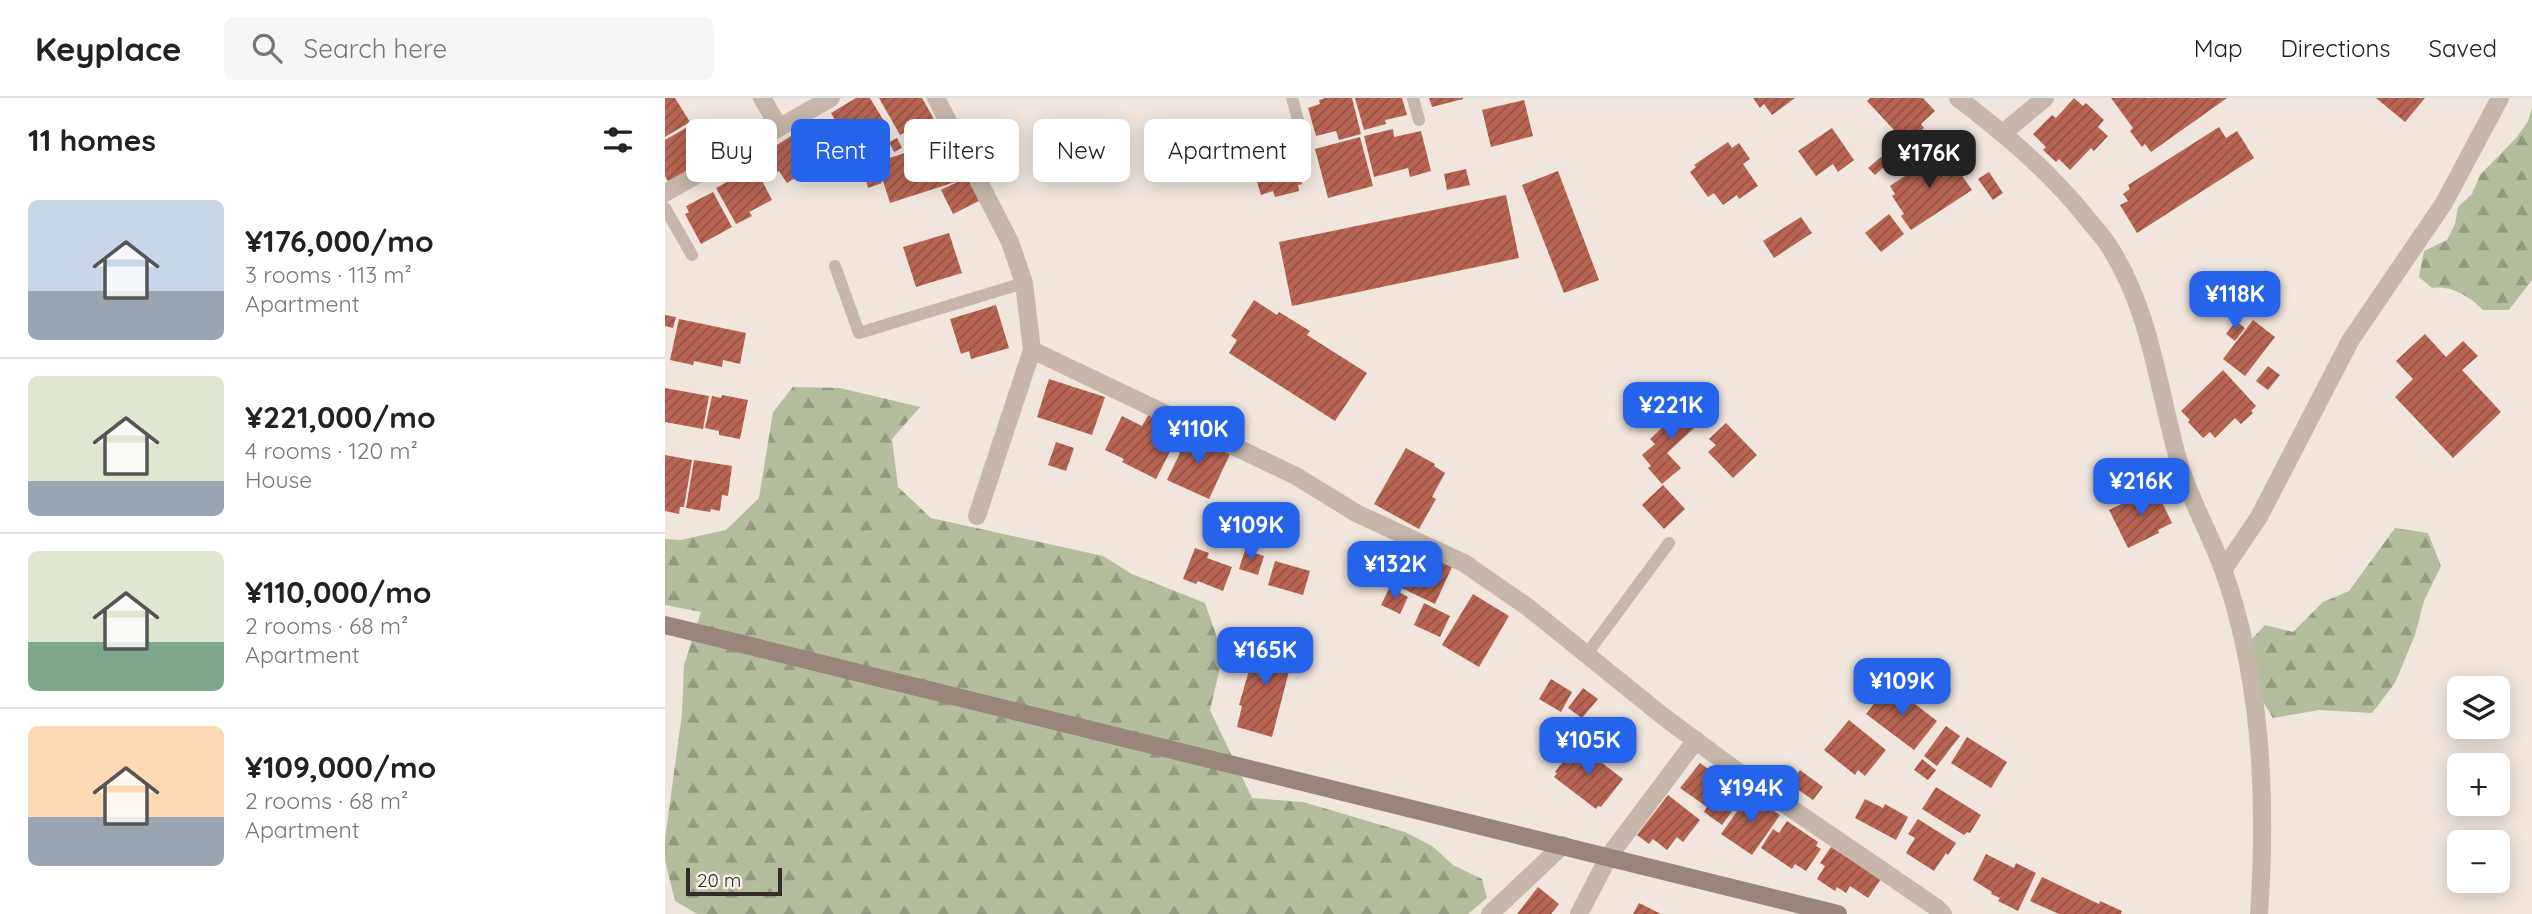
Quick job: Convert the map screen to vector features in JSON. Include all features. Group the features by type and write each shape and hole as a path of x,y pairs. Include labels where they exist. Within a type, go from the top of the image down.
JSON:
{"street":[{"path":"762,98 779,127"},
{"path":"665,193 831,98"},
{"path":"936,98 1010,242 1024,283 1032,350 977,516"},
{"path":"1958,98 2003,133 2062,188 2109,245 2136,297 2155,357 2181,467 2223,570 2252,676 2260,768 2262,866 2259,914"},
{"path":"2003,133 2045,98"},
{"path":"2223,570 2259,517 2350,341 2444,203 2500,98"},
{"path":"1032,350 1296,476 1356,513 1464,564 1529,608 1745,777 1943,914"},
{"path":"665,625 1838,914"},
{"path":"1579,914 1609,856 1696,740"},
{"path":"1490,914 1563,845"}],"lane":[{"path":"1292,98 1298,119"},
{"path":"1413,98 1419,120"},
{"path":"665,208 692,254"},
{"path":"835,266 859,333 1024,283"},
{"path":"1586,655 1669,543"}],"green space":[{"path":"2532,108 2532,280 2509,310 2483,310 2460,293 2446,288 2432,288 2419,277 2424,251 2447,240 2455,224 2458,207 2472,194 2480,175 2517,137 2528,121"},
{"path":"793,387 840,388 920,407 892,439 898,487 931,518 1103,556 1132,574 1205,603 1223,655 1210,710 1252,798 1303,802 1405,832 1432,846 1453,865 1482,879 1487,898 1468,914 697,914 675,901 665,860 665,839 682,714 684,665 701,612 665,605 665,539 680,540 726,530 759,498 773,412"},
{"path":"2395,528 2428,533 2441,566 2424,601 2415,635 2395,683 2372,713 2319,710 2273,718 2242,668 2251,640 2265,625 2293,632 2323,602 2349,591"}],"building":[{"path":"665,98 675,98 688,119 686,124 665,137"},
{"path":"856,98 870,98 883,119 834,119 831,113"},
{"path":"879,98 922,98 934,119 904,119 904,133 900,135"},
{"path":"1352,98 1361,134 1339,140 1336,131 1316,136 1308,108 1320,104 1319,100"},
{"path":"1355,98 1402,98 1407,115 1385,120 1386,124 1364,130"},
{"path":"1429,98 1463,98 1463,99 1432,107"},
{"path":"1753,98 1795,98 1772,115 1764,104 1760,108"},
{"path":"1870,98 1923,98 1935,111 1921,124 1924,128 1907,144 1867,101"},
{"path":"2074,98 2083,106 2086,103 2104,120 2098,127 2108,136 2094,151 2091,148 2070,170 2059,159 2056,162 2043,150 2046,147 2033,134 2052,115 2056,118"},
{"path":"2111,98 2227,98 2151,152 2145,144 2142,147 2130,131 2133,128"},
{"path":"2376,98 2425,98 2405,122"},
{"path":"1524,100 1533,136 1491,147 1482,110"},
{"path":"2219,127 2226,138 2237,131 2254,158 2137,233 2120,205 2128,201 2123,194 2130,189 2128,185"},
{"path":"686,128 686,176 670,185 665,176 665,140"},
{"path":"1832,128 1854,160 1838,172 1833,164 1816,176 1798,151"},
{"path":"1393,129 1394,137 1421,131 1431,171 1410,177 1408,168 1374,177 1364,136"},
{"path":"791,136 791,180 787,183 779,171 777,172 777,145"},
{"path":"1360,137 1373,186 1328,198 1315,149"},
{"path":"897,138 902,148 894,152 890,142"},
{"path":"1728,142 1732,148 1739,143 1750,159 1743,164 1758,186 1739,199 1737,195 1723,205 1714,193 1708,197 1690,172 1696,167 1694,165"},
{"path":"1944,150 1972,190 1911,230 1901,216 1904,214 1892,196 1895,194 1890,186"},
{"path":"904,153 904,182 955,182 890,203 883,182 890,182 890,158"},
{"path":"1881,157 1887,164 1875,175 1868,168"},
{"path":"1466,169 1470,185 1447,190 1444,174"},
{"path":"1558,171 1599,280 1564,293 1522,185"},
{"path":"1989,172 2003,193 1993,200 1978,179"},
{"path":"727,182 763,182 772,200 749,212 752,216 736,224 716,188"},
{"path":"866,182 882,182 882,183 868,188"},
{"path":"957,182 970,182 979,201 953,214 941,190"},
{"path":"1257,182 1301,182 1298,185 1299,191 1275,197 1273,191 1261,195"},
{"path":"713,192 732,227 701,244 685,214 689,212 686,206"},
{"path":"1506,195 1519,258 1292,306 1279,242"},
{"path":"1889,214 1904,234 1881,252 1865,233"},
{"path":"1801,217 1812,233 1774,258 1763,241"},
{"path":"949,233 962,273 916,287 903,247"},
{"path":"1254,300 1310,331 1307,335 1367,373 1335,421 1229,353 1237,340 1231,336"},
{"path":"996,305 1009,348 971,359 969,351 961,354 950,319"},
{"path":"665,315 676,317 673,328 665,326"},
{"path":"679,319 746,333 740,364 723,360 722,367 694,361 693,365 670,360"},
{"path":"2253,320 2275,337 2245,376 2223,359"},
{"path":"2236,321 2245,328 2235,341 2226,334"},
{"path":"2425,334 2446,357 2463,341 2478,356 2462,370 2501,412 2453,458 2395,397 2413,379 2396,361"},
{"path":"2268,366 2280,375 2268,390 2256,381"},
{"path":"2223,370 2256,406 2251,411 2253,413 2241,424 2235,418 2215,438 2210,432 2203,438 2181,411"},
{"path":"1049,379 1105,397 1092,435 1037,417"},
{"path":"665,388 709,396 703,429 665,422"},
{"path":"722,395 748,400 740,439 719,435 719,431 705,428 712,396 721,398"},
{"path":"1690,402 1705,418 1667,453 1681,468 1662,484 1648,468 1651,466 1642,455 1655,444 1650,439"},
{"path":"1149,414 1181,430 1156,479 1105,450 1122,416 1142,426"},
{"path":"1726,423 1757,455 1733,478 1708,452 1716,445 1709,439"},
{"path":"1183,432 1230,454 1209,499 1167,480 1180,453 1174,450"},
{"path":"1056,442 1074,448 1066,471 1048,465"},
{"path":"1406,448 1435,464 1434,466 1445,473 1432,497 1436,499 1419,529 1374,504"},
{"path":"665,455 692,460 684,507 680,507 679,514 665,511"},
{"path":"694,460 732,466 728,496 722,495 720,511 686,508"},
{"path":"1663,485 1685,509 1664,529 1642,505"},
{"path":"2155,488 2172,523 2158,530 2159,533 2128,548 2109,510"},
{"path":"1195,548 1209,553 1207,558 1232,567 1223,591 1198,581 1196,584 1183,579"},
{"path":"1245,550 1264,556 1258,575 1239,569"},
{"path":"1406,551 1427,562 1430,556 1452,567 1435,604 1391,583"},
{"path":"1275,561 1310,571 1303,595 1268,585"},
{"path":"1390,587 1408,597 1400,614 1381,605"},
{"path":"1473,594 1509,616 1479,667 1442,645"},
{"path":"1424,603 1450,616 1440,637 1414,625"},
{"path":"1258,639 1295,648 1272,737 1237,727 1242,706 1239,705"},
{"path":"1551,679 1572,692 1561,712 1539,699"},
{"path":"1893,687 1937,721 1914,750 1866,714 1878,699 1881,702"},
{"path":"1583,688 1598,699 1582,718 1568,708"},
{"path":"1849,720 1886,750 1865,776 1858,770 1855,775 1824,750"},
{"path":"1946,726 1960,736 1937,766 1924,756"},
{"path":"1967,737 2007,762 1991,788 1951,763"},
{"path":"1577,744 1623,779 1601,807 1596,809 1554,777"},
{"path":"1922,759 1936,770 1928,780 1914,770"},
{"path":"1700,763 1746,792 1722,825 1704,812 1707,807 1680,788"},
{"path":"1800,770 1823,787 1813,800 1790,784"},
{"path":"1936,787 1981,815 1970,833 1964,835 1922,809"},
{"path":"1668,795 1700,820 1683,842 1677,837 1667,850 1653,839 1649,844 1637,835"},
{"path":"1746,799 1752,803 1756,799 1780,815 1752,855 1721,834"},
{"path":"1865,799 1883,808 1885,804 1908,817 1896,840 1855,818"},
{"path":"1918,819 1956,843 1934,871 1906,853 1915,838 1908,834"},
{"path":"1787,821 1818,842 1816,846 1821,849 1806,871 1795,864 1792,869 1761,848 1773,829 1779,833"},
{"path":"1831,847 1881,879 1868,898 1850,886 1846,893 1837,887 1835,891 1817,879 1825,866 1820,863"},
{"path":"1986,854 2014,868 2016,863 2036,873 2018,911 1998,901 2000,898 1973,880"},
{"path":"2042,877 2099,904 2100,901 2122,911 2121,914 2059,914 2030,901"},
{"path":"1538,887 1559,904 1551,914 1517,914"},
{"path":"1639,903 1661,914 1633,914"}]}
